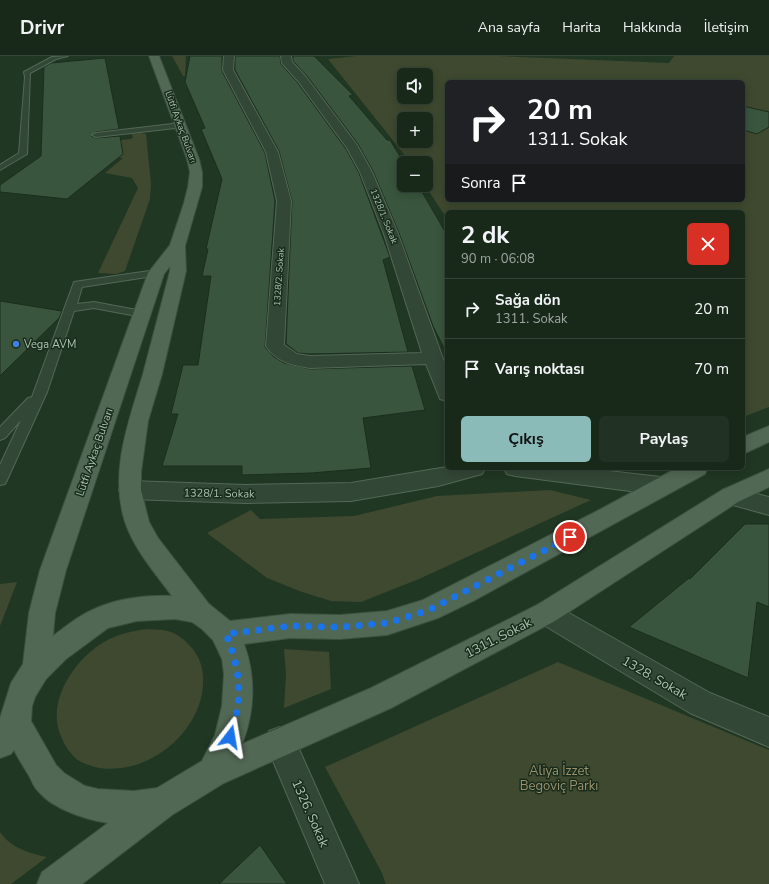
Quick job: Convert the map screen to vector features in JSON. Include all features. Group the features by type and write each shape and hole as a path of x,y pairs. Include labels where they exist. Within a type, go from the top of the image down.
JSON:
{"main road":[{"name":"Lütfi Aykaç Bulvarı","path":"37,667 42,613 53,570 156,273 176,246 191,203 196,172 193,159 182,125 154,56"},
{"name":"Lütfi Aykaç Bulvarı","path":"176,246 178,271 152,374 138,421 130,472 130,490 137,522 149,545 199,612"},
{"path":"745,445 769,433"},
{"path":"226,634 290,626 340,627 388,623 429,610 464,593 693,470"},
{"name":"1311. Sokak","path":"54,884 161,804 213,772 380,698 546,613 730,496 769,477"},
{"path":"161,804 126,808 98,807 76,800 48,780 8,732 21,693 37,667 61,646 101,619 137,609 182,609 199,612 226,634 233,652 238,673 238,704 230,737 213,772"}],"street":[{"name":"1328/2. Sokak","path":"229,56 228,70 234,85 272,152 284,201 275,346 281,354 292,359 310,362 433,358"},
{"name":"1328/1. Sokak","path":"286,56 287,63 302,79 353,148 366,172 392,234 433,358 445,389"},
{"name":"1328/1. Sokak","path":"130,490 246,494 351,492 438,478 467,470"},
{"path":"531,470 661,486"},
{"path":"730,496 769,506"},
{"name":"1328. Sokak","path":"546,613 700,703 769,732"},
{"name":"1326. Sokak","path":"280,742 342,884"}],"lane":[{"path":"0,168 23,154 28,84 26,72 54,58 65,56"},
{"path":"96,135 182,125"},
{"path":"0,480 41,392 68,308 78,284 121,280 156,273"},
{"path":"68,308 94,305 142,314"},
{"path":"0,434 41,392"}],"green space":[{"path":"172,56 186,56 185,76 183,76"},
{"path":"356,56 498,56 669,63 674,56 769,56 769,407 745,416 745,210 445,210 445,216 430,192 433,192 433,156 405,156 399,148 433,148 433,112 397,112 397,145 328,59"},
{"path":"132,134 146,134 151,184 150,199 125,271 116,274 98,273 138,188 132,178 105,173 123,158 95,155 95,143 130,139 133,138"},
{"path":"550,490 591,500 419,579 361,602 331,601 302,592 267,578 207,533 251,510 260,519 354,516 437,496"},
{"path":"17,582 0,626 0,584"},
{"path":"147,629 166,630 172,632 184,640 192,648 200,661 203,675 203,685 199,705 190,723 177,740 160,753 142,763 122,768 101,768 77,760 66,746 60,734 57,721 57,708 66,682 83,659 93,649 114,637 125,633"},
{"path":"284,649 329,652 331,689 284,708 286,674"},
{"name":"Aliya İzzet Begoviç Parkı","path":"558,662 769,750 769,884 386,884 381,871 325,767"},
{"path":"0,832 4,838 15,846 27,852 47,857 11,884 0,884"}],"building":[{"path":"190,56 222,56 222,71 265,153 275,201 265,347 274,357 284,363 310,369 412,366 425,410 363,418 371,468 311,473 242,475 242,466 162,466 178,414 171,414 183,365 198,365 211,276 202,276 208,249 206,249 222,179 201,129 205,128 185,82"},
{"path":"235,56 280,56 281,64 297,82 346,149 359,173 390,257 383,260 408,352 310,354 298,353 286,344 292,201 279,151 235,70"},
{"path":"293,56 314,56 353,95 349,96 387,140 390,140 400,156 397,156 397,192 422,192 445,232 445,350 433,326 399,233 373,171 358,144 307,76 293,61"},
{"path":"105,58 119,129 96,132 91,136 96,138 120,136 123,154 67,199 0,192 0,185 41,156 44,67 51,63"},
{"path":"745,106 769,112 769,127 757,134 745,131"},
{"name":"Vega AVM","path":"0,301 62,311 59,318 0,376"},
{"path":"745,524 769,524 769,607 757,602 748,678 629,627 689,578 690,579"},
{"path":"260,845 287,884 219,884"}],"place":[{"name":"Vega AVM","path":"16,344"}],"route":[{"path":"230,737 238,704 238,673 233,652 226,634 290,626 340,627 388,623 429,610 570,537"}]}
